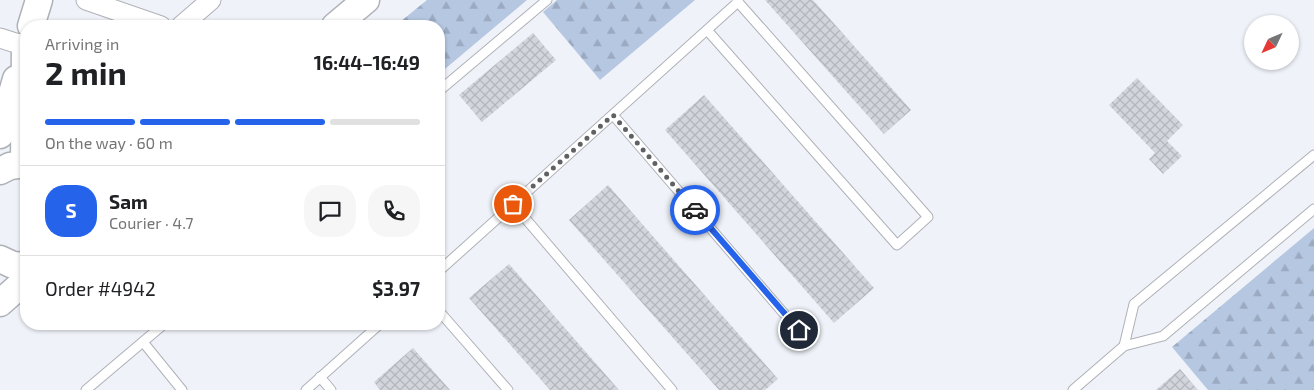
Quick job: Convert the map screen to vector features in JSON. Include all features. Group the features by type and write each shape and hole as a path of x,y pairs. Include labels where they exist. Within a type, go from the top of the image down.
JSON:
{"street":[{"path":"33,20 39,0"},
{"path":"86,0 144,20"},
{"path":"188,20 211,0"},
{"path":"342,20 366,0"},
{"path":"0,38 20,38"},
{"path":"0,135 20,66"},
{"path":"17,166 20,131"},
{"path":"0,259 13,265 20,266"},
{"path":"0,302 20,285"}],"lane":[{"path":"445,86 547,0"},
{"path":"445,266 738,1 928,217 897,245 707,30"},
{"path":"613,115 799,330"},
{"path":"1124,346 1134,304 1314,154"},
{"path":"513,204 672,390"},
{"path":"1073,390 1124,346 1163,336 1314,209"},
{"path":"445,318 508,390"},
{"path":"86,390 157,330"},
{"path":"306,390 373,330"},
{"path":"143,342 182,390"},
{"path":"320,377 331,390"}],"green space":[{"path":"427,0 527,0 445,69 445,20 402,20"},
{"path":"557,0 695,0 600,80 543,12"},
{"path":"1314,228 1314,390 1208,390 1172,347"}],"building":[{"path":"765,0 813,0 911,110 884,134"},
{"path":"533,33 556,60 482,122 459,95"},
{"path":"1137,78 1183,125 1167,141 1182,156 1163,174 1149,159 1155,153 1109,105"},
{"path":"704,95 874,288 834,323 665,130"},
{"path":"608,185 778,379 765,390 719,390 569,220"},
{"path":"509,264 619,390 550,390 469,298"},
{"path":"413,348 450,390 380,390 374,382"},
{"path":"1180,369 1198,390 1156,390"}],"way so far":[{"path":"513,204 613,115 695,210"}],"route":[{"path":"695,210 799,330"}]}
